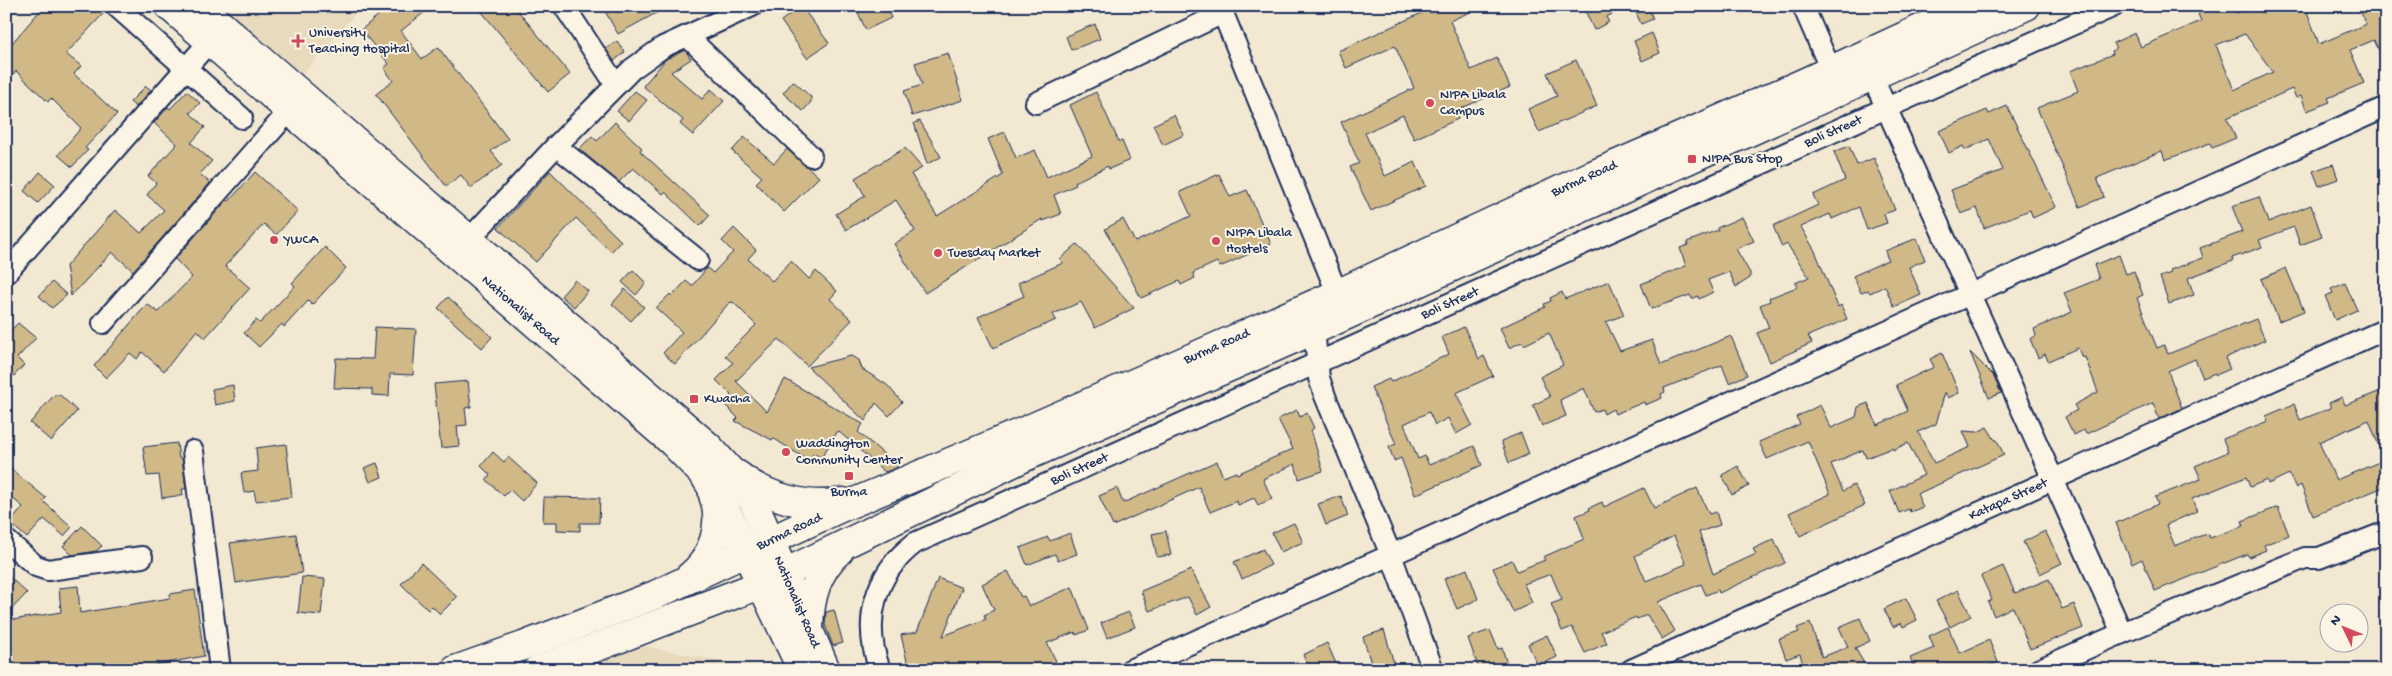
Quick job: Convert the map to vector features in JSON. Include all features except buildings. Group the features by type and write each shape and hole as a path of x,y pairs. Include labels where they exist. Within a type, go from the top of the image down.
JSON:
{"main road":[{"name":"Nationalist Road","path":"169,6 320,138 463,246"},
{"name":"Nationalist Road","path":"199,6 463,246 672,442 716,473 727,512 758,547 796,630 826,670"},
{"name":"Burma Road","path":"455,670 577,626 684,582 862,499 1341,304 1836,80 1970,6"},
{"name":"Burma Road","path":"1836,80 1872,76 2026,6"},
{"name":"Burma Road","path":"537,670 774,579 1025,457 1314,330 1341,304"},
{"path":"684,582 704,562 715,537 717,519 714,499 716,473 744,480 766,492 789,500 822,504 862,499"},
{"path":"718,601 737,601 755,606 796,630 809,609 813,590 821,573 832,558 846,545"},
{"name":"Nationalist Road","path":"796,630 802,670"}],"street":[{"path":"116,6 185,70 242,118"},
{"path":"564,6 616,85"},
{"path":"463,246 556,146 646,57 752,6"},
{"path":"1802,6 1836,80"},
{"name":"Boli Street","path":"880,670 874,654 872,638 872,621 876,599 881,582 890,566 900,554 915,543 2114,6"},
{"path":"1036,103 1222,10 1341,304"},
{"path":"687,36 811,156"},
{"path":"6,273 209,42"},
{"path":"1872,76 2122,633"},
{"path":"1130,670 1391,555 2386,107"},
{"path":"104,323 290,110"},
{"path":"556,146 698,260"},
{"name":"Katapa Street","path":"1630,670 2386,329"},
{"path":"1314,330 1319,378 1325,396 1391,555 1433,670"},
{"path":"194,451 220,670"},
{"path":"2038,670 2122,633 2305,558 2319,558 2386,532"},
{"path":"6,540 36,566 48,570 142,557"}],"shaded area":[{"name":"University Teaching Hospital","path":"224,6 362,6 302,75"},
{"path":"644,646 744,666 746,670 582,670"}],"place":[{"name":"University Teaching Hospital","path":"298,41"},
{"name":"NIPA Libala Campus","path":"1430,103"},
{"name":"NIPA Bus Stop","path":"1692,159"},
{"name":"YWCA","path":"274,240"},
{"name":"NIPA Libala Hostels","path":"1216,241"},
{"name":"Tuesday Market","path":"938,253"},
{"name":"Kwacha","path":"694,399"},
{"name":"Waddington Community Center","path":"786,452"},
{"name":"Burma","path":"849,476"}]}
